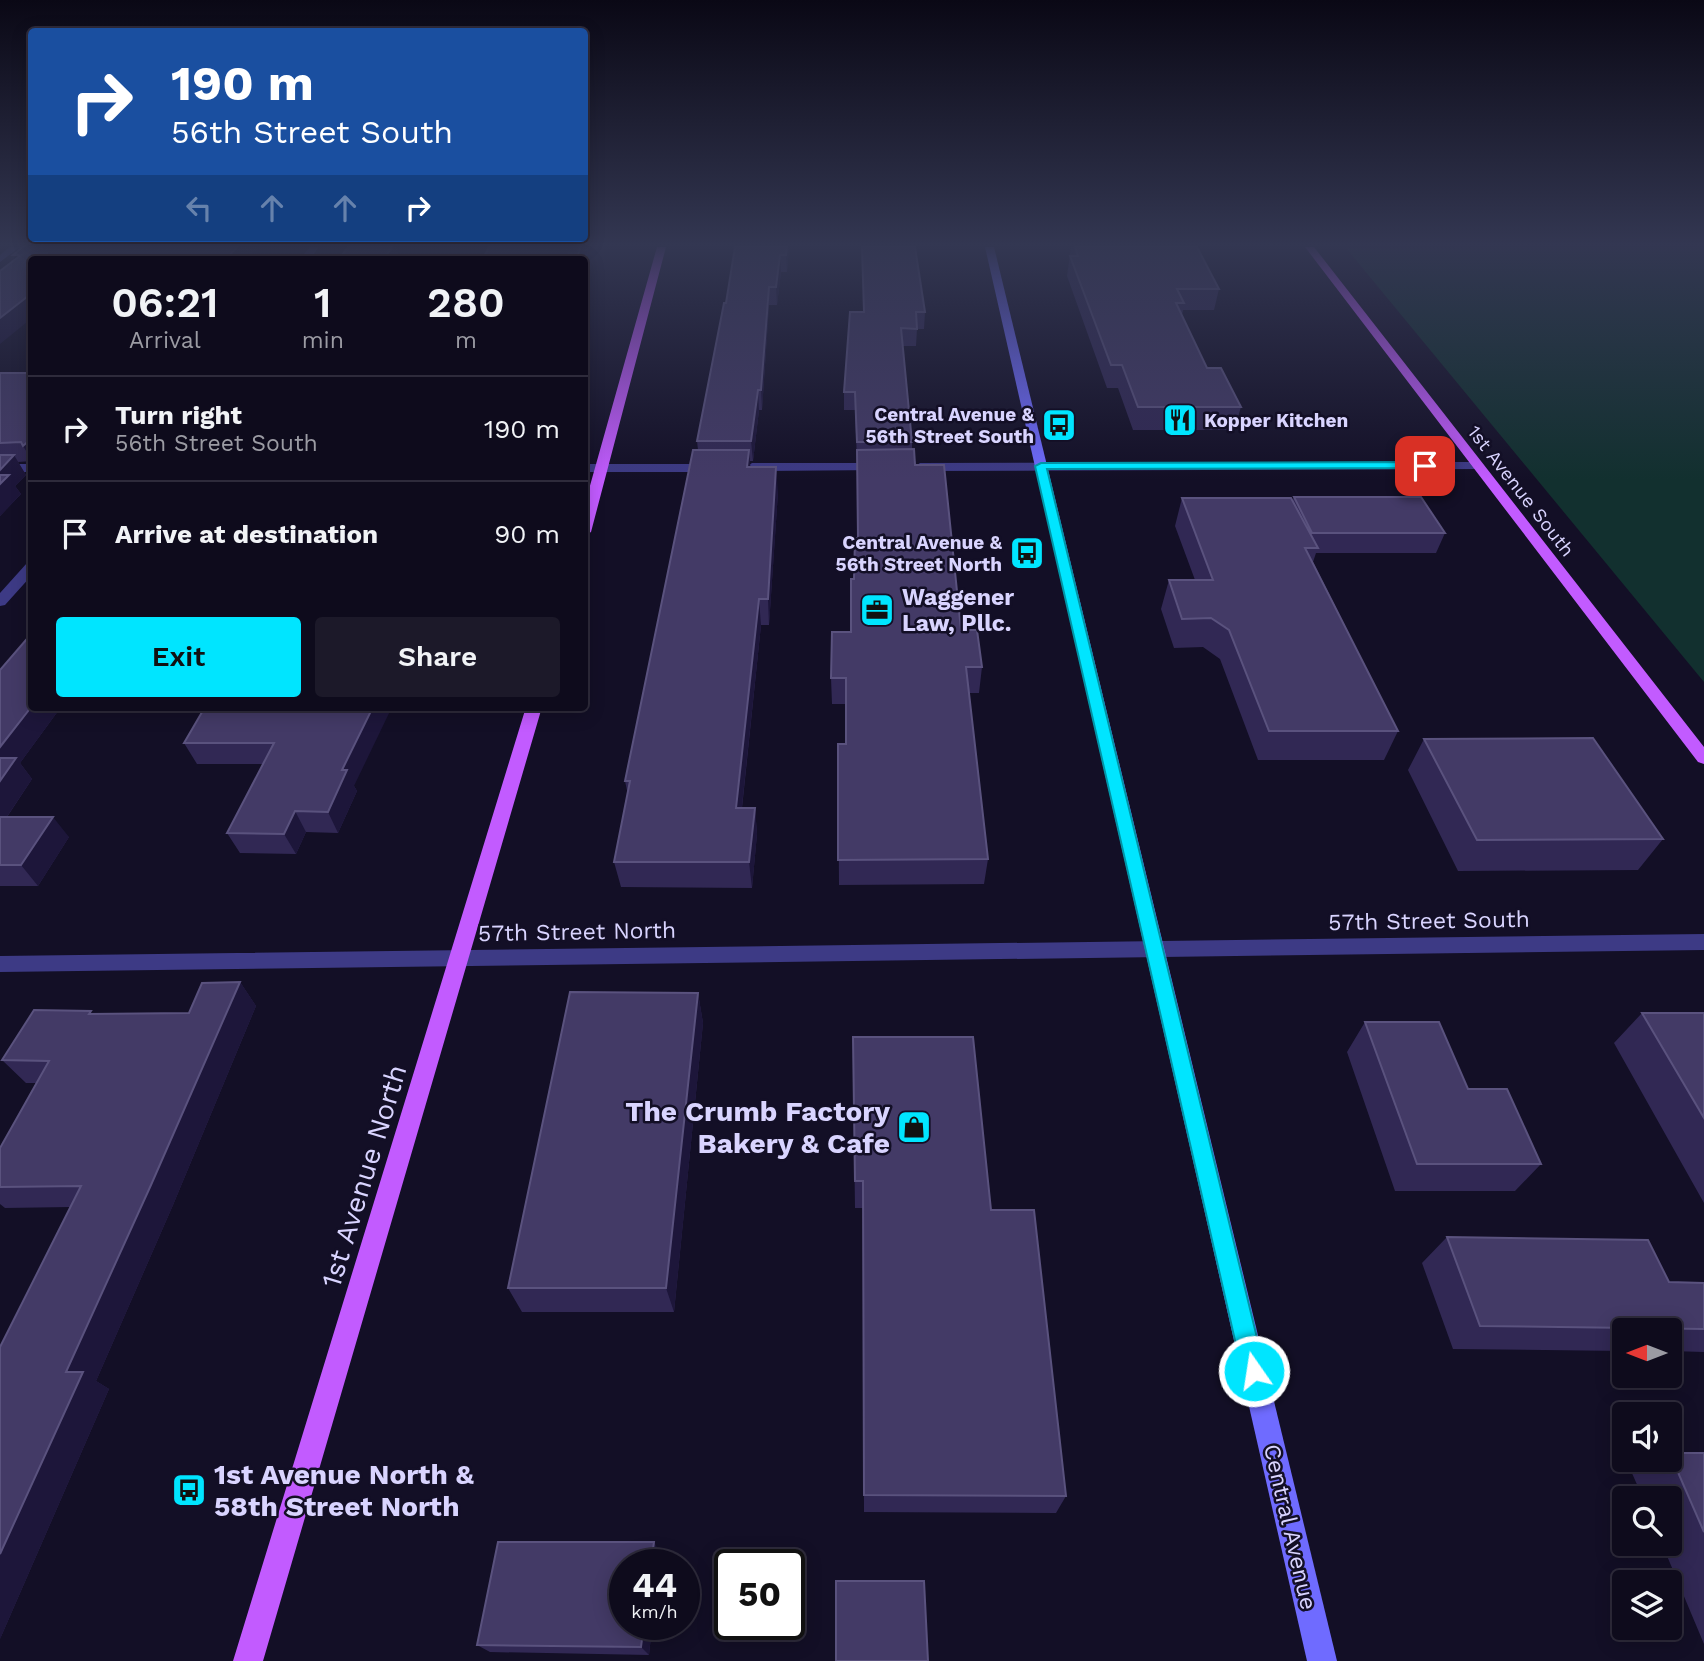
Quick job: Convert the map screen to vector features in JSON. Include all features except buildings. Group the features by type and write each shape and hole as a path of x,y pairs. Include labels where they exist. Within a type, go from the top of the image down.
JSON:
{"main road":[{"path":"588,519 641,325"},
{"name":"Central Avenue","path":"1007,325 1322,1661"},
{"name":"1st Avenue South","path":"1368,325 1704,758"},
{"name":"1st Avenue North","path":"248,1661 533,711"}],"street":[{"path":"907,467 1476,466"},
{"path":"588,468 728,467"},
{"path":"741,467 893,467"},
{"path":"0,468 28,468"},
{"path":"0,602 28,570"},
{"name":"57th Street South","path":"1154,949 1704,942"},
{"name":"57th Street North","path":"0,964 1154,949"}],"green space":[{"path":"1409,325 1704,325 1704,682"}],"place":[{"name":"Kopper Kitchen","path":"1180,420"},
{"name":"Central Avenue & 56th Street South","path":"1059,425"},
{"name":"Central Avenue & 56th Street North","path":"1027,553"},
{"name":"Waggener Law, Pllc.","path":"877,610"},
{"name":"The Crumb Factory Bakery & Cafe","path":"914,1127"},
{"name":"1st Avenue North & 58th Street North","path":"189,1490"}],"route":[{"path":"1254,1371 1041,466 1425,466"}]}
